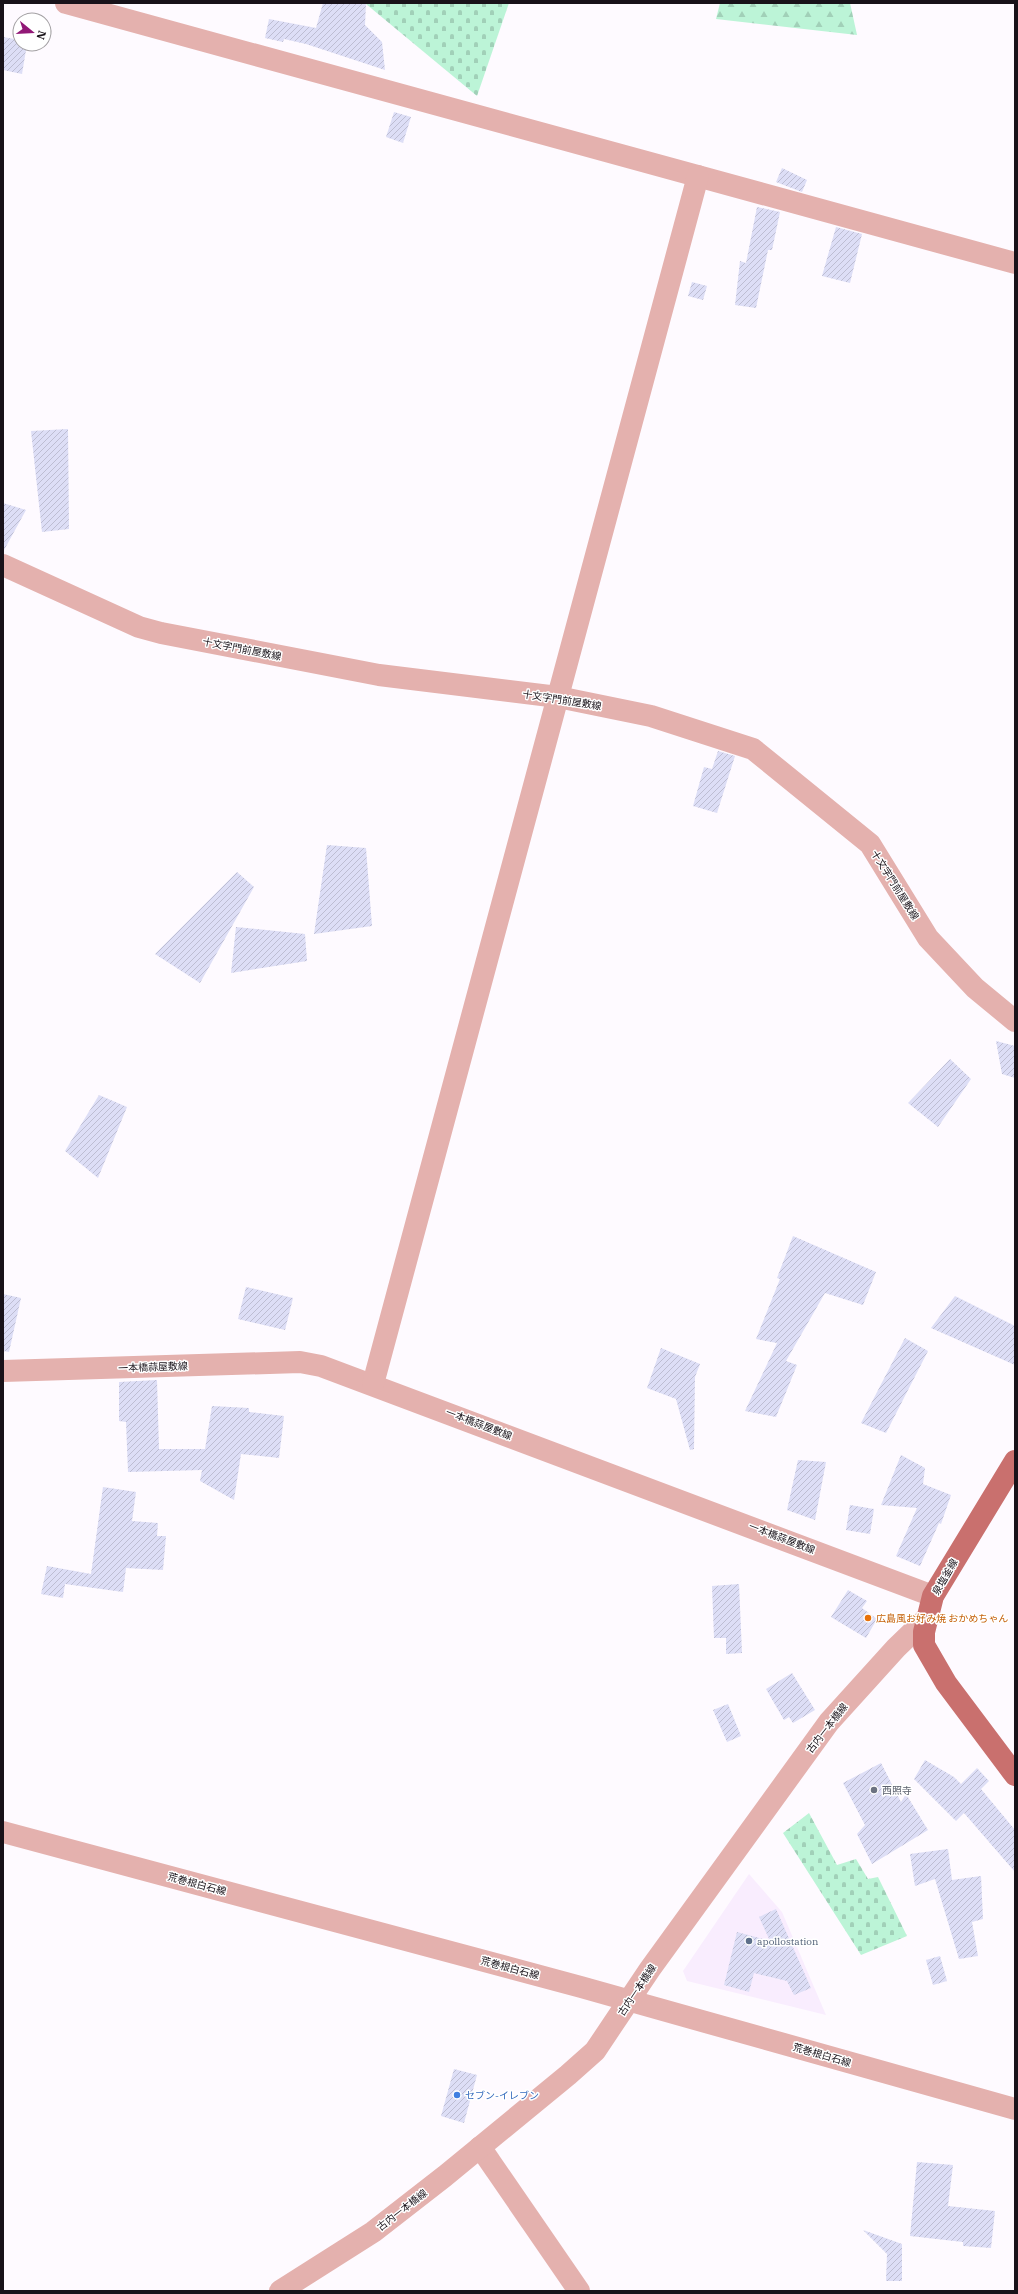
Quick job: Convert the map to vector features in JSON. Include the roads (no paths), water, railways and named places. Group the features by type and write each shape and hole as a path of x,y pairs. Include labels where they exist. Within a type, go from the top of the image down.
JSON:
{"main road":[{"name":"泉塩釜線","path":"1015,1461 933,1596 925,1620 924,1645 946,1683 1015,1775"}],"street":[{"path":"66,3 1015,263"},
{"path":"373,1384 698,176"},
{"name":"十文字門前屋敷線","path":"3,565 139,626 161,633 379,675 558,697 651,716 752,749 870,844 928,938 975,988 1015,1021"},
{"name":"一本橋蒜屋敷線","path":"3,1371 300,1362 321,1366 373,1384 933,1596"},
{"name":"古内一本橋線","path":"280,2291 373,2232 480,2147 595,2051 629,2001 829,1722 896,1648 925,1620"},
{"name":"荒巻根白石線","path":"3,1832 629,2001 1015,2108"},
{"path":"480,2147 579,2291"}],"place":[{"name":"広島風お好み焼 おかめちゃん","path":"868,1618"},
{"name":"西照寺","path":"874,1790"},
{"name":"apollostation","path":"749,1941"},
{"name":"セブン-イレブン","path":"457,2095"}]}
